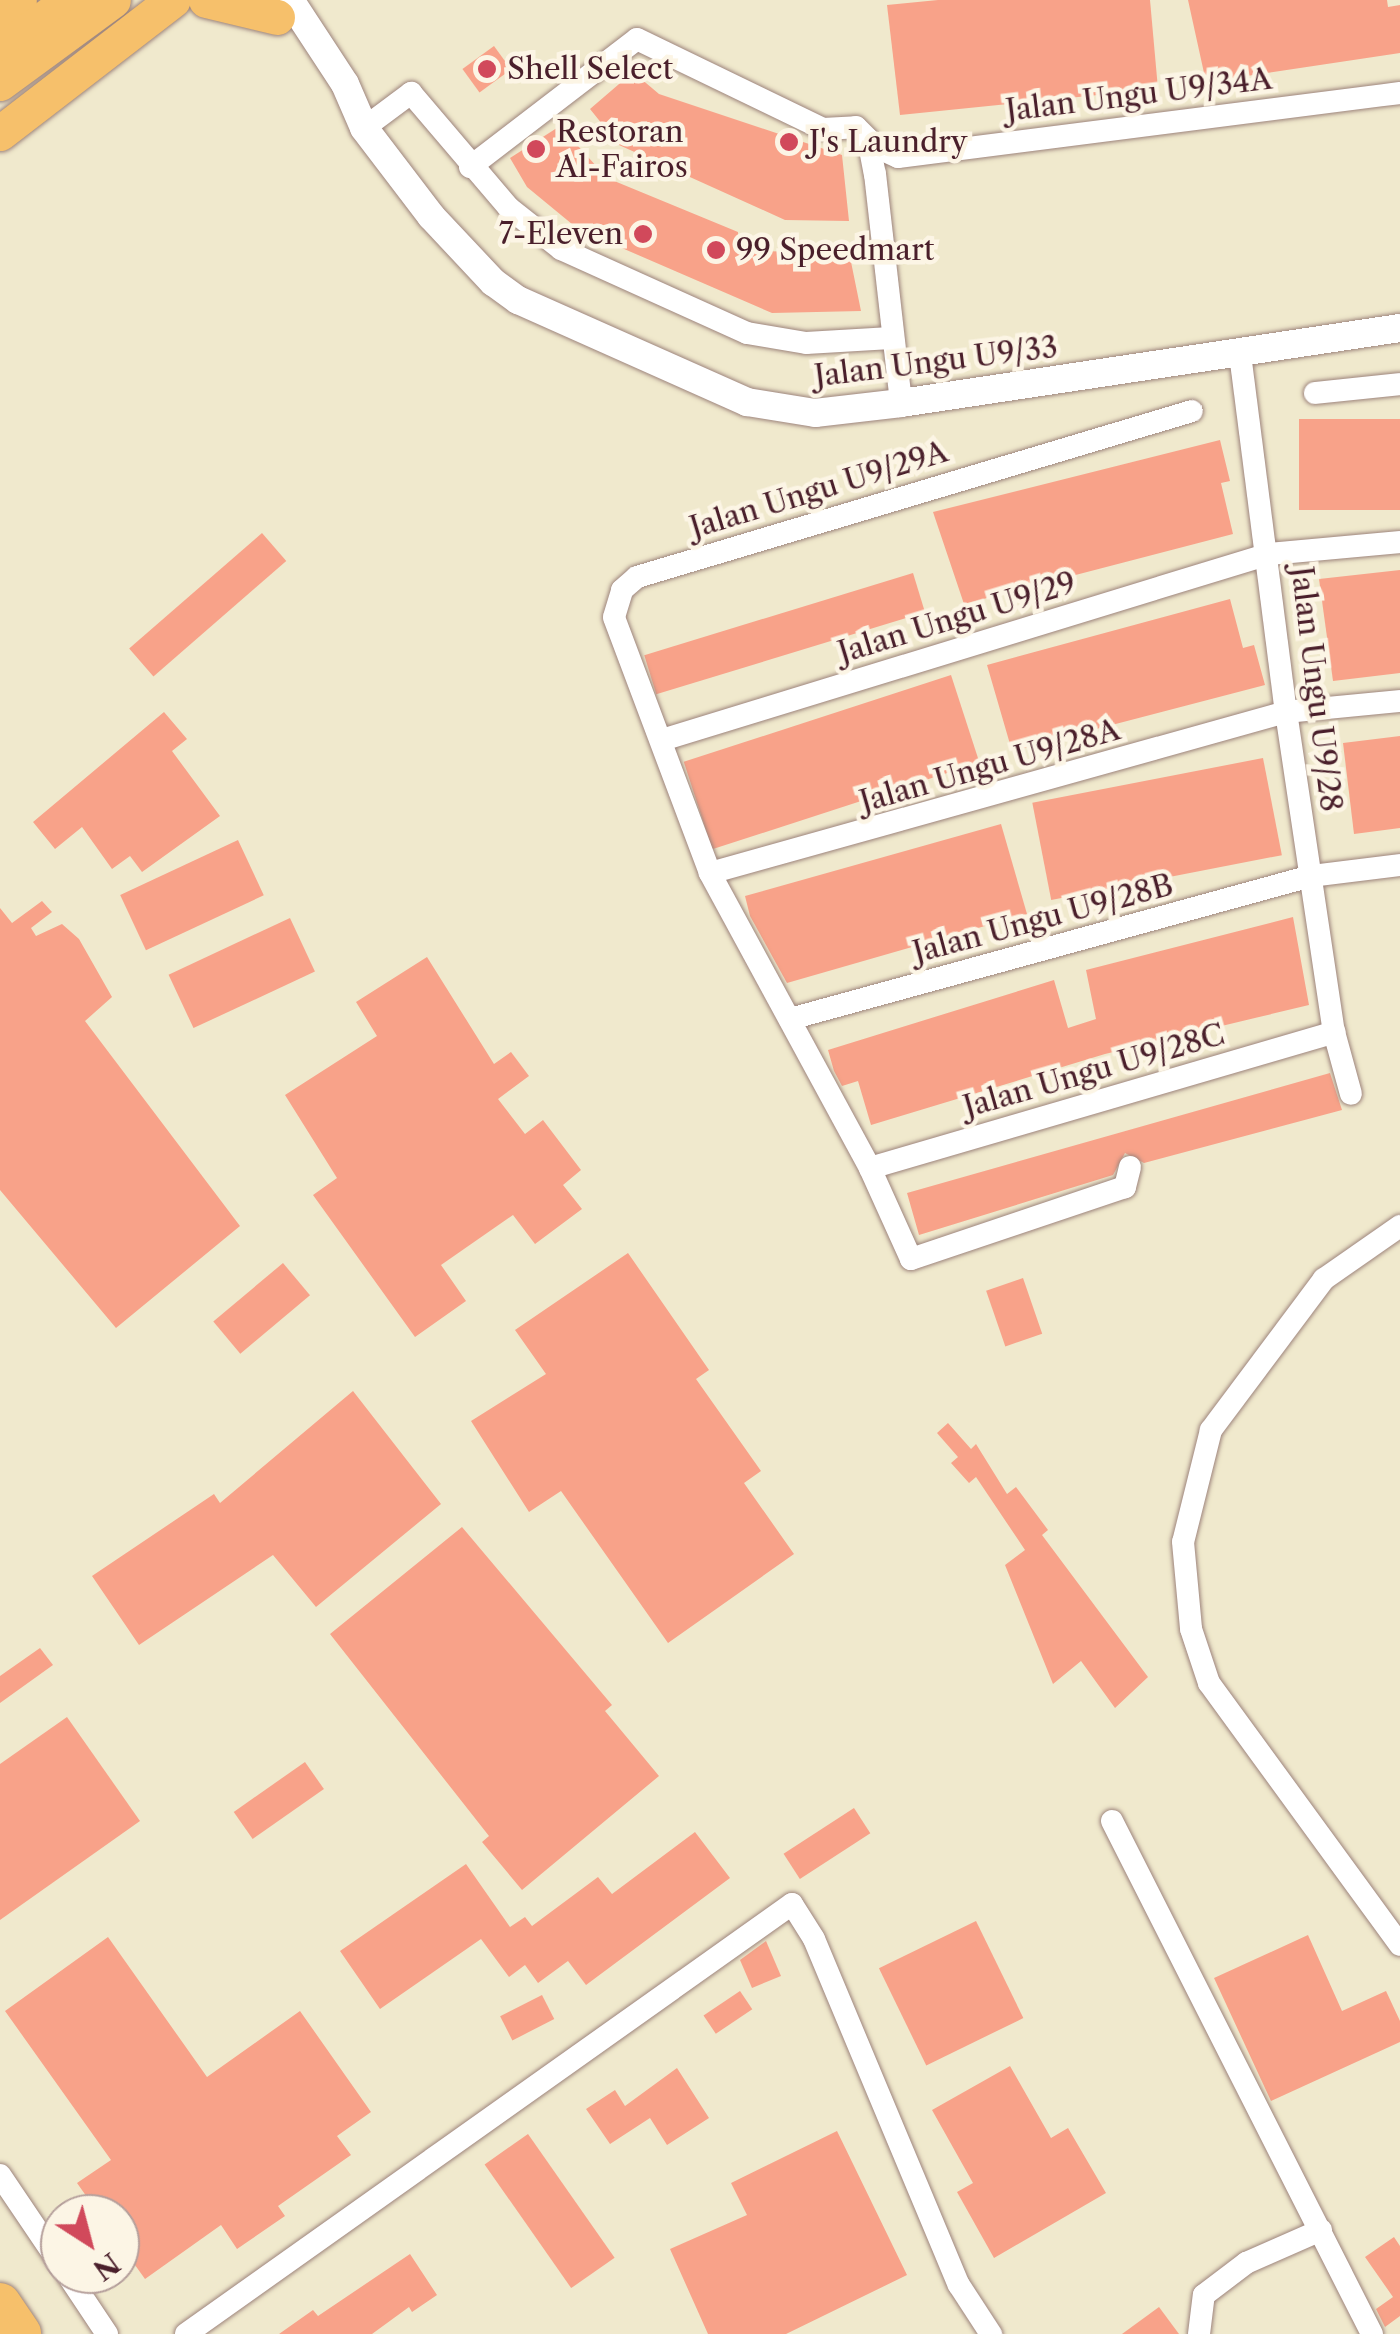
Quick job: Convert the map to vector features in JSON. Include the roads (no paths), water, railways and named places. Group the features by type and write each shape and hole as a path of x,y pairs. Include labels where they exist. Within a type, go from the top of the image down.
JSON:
{"highway":[{"path":"0,2304 20,2334"}],"main road":[{"path":"0,14 19,0"},
{"path":"0,51 69,0"},
{"path":"0,83 113,0"},
{"path":"0,133 167,6 202,0 283,4"}],"street":[{"name":"Jalan Ungu U9/33","path":"283,4 334,97 357,116 431,216 518,300 747,402 815,413 1400,328"},
{"path":"470,167 637,39 823,129 847,125 864,133 876,174 901,403"},
{"path":"357,116 411,93 470,167 535,234 748,333 806,343 891,338"},
{"name":"Jalan Ungu U9/34A","path":"887,152 898,157 1400,93"},
{"name":"Jalan Ungu U9/28","path":"1240,354 1269,554 1286,712 1334,1032 1351,1094"},
{"path":"1315,393 1400,384"},
{"name":"Jalan Ungu U9/29A","path":"662,740 614,617 622,590 636,577 1192,411"},
{"name":"Jalan Ungu U9/29","path":"662,740 1269,554 1400,542"},
{"name":"Jalan Ungu U9/28A","path":"710,873 1286,712 1400,700"},
{"path":"662,740 710,873 870,1168 912,1259 1126,1186 1130,1167"},
{"name":"Jalan Ungu U9/28B","path":"790,1019 1311,876 1400,865"},
{"name":"Jalan Ungu U9/28C","path":"870,1168 1334,1032"},
{"path":"1400,1226 1324,1279 1212,1430 1183,1542 1191,1629 1209,1683 1400,1945"},
{"path":"1112,1821 1372,2334"},
{"path":"186,2334 792,1904 814,1939 959,2285 991,2334"},
{"path":"0,2175 40,2234"},
{"path":"1199,2334 1204,2295 1246,2263 1321,2230"},
{"path":"80,2294 107,2334"}],"place":[{"name":"Shell Select","path":"487,69"},
{"name":"J's Laundry","path":"789,142"},
{"name":"Restoran Al-Fairos","path":"536,149"},
{"name":"7-Eleven","path":"643,234"},
{"name":"99 Speedmart","path":"716,250"}]}
